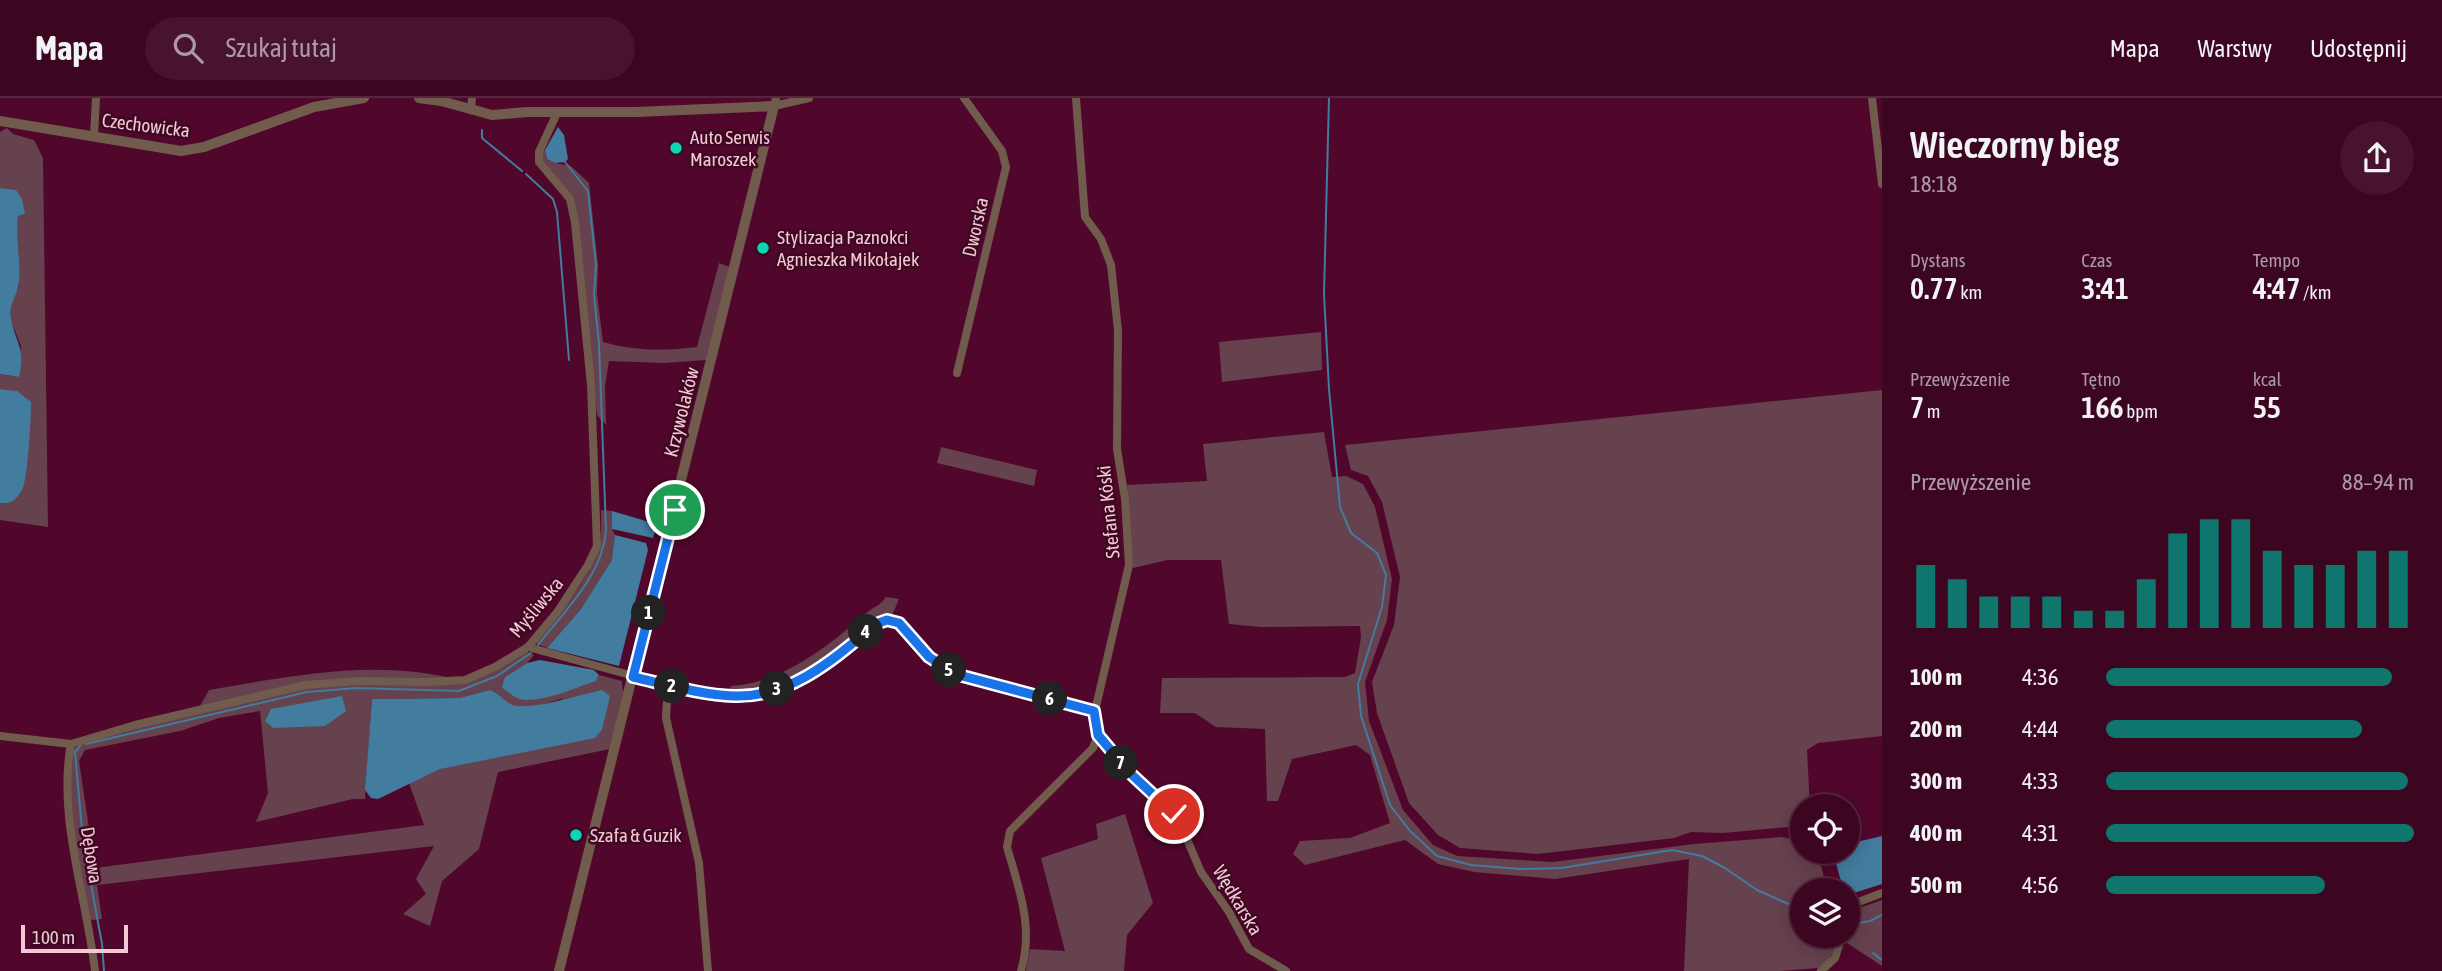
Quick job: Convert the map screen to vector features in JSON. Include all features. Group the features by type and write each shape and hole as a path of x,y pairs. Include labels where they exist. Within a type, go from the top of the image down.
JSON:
{"street":[{"path":"94,136 96,98"},
{"name":"Czechowicka","path":"2,123 172,150 192,150 314,107 364,98"},
{"path":"419,98 472,104 492,115 775,102 809,98"},
{"name":"Dworska","path":"957,373 1006,167 1002,151 964,98"},
{"name":"Stefana Kóski","path":"1076,98 1084,217 1101,239 1111,265 1118,330 1117,449 1125,499 1129,565 1094,711 1098,735"},
{"path":"1872,98 1882,184"},
{"name":"Krzywolaków","path":"559,971 775,102"},
{"name":"Myśliwska","path":"0,736 71,744 135,725 306,685 359,681 465,680 495,667 528,647 558,611 589,565 597,546 591,385 575,223 570,199 539,162 539,152 557,113"},
{"path":"528,647 670,685 733,696 758,695 789,685 820,669 876,624 887,620 899,623 929,657 955,674 1094,711"},
{"path":"670,685 666,718 699,863 708,971"},
{"path":"1021,971 1027,950 1027,928 1007,840 1010,831 1093,748 1098,735"},
{"name":"Wędkarska","path":"1098,735 1130,773 1177,816 1201,872 1229,912 1249,949 1286,971"},
{"name":"Dębowa","path":"71,744 66,768 71,822 95,971"},
{"path":"1860,901 1882,893"},
{"path":"1821,971 1835,958 1838,948"}],"shaded area":[{"path":"7,128 13,134 34,140 43,158 48,527 0,520 0,503 6,504 23,487 25,471 17,391 0,389 0,374 18,377 21,346 10,318 11,302 19,286 16,229 18,216 24,214 5,189 0,188 0,132"},
{"path":"545,150 547,159 571,166 589,183 603,342 649,349 697,347 719,263 730,267 706,360 664,363 609,361 605,386 606,425 597,415 572,198 541,160 540,152"},
{"path":"1321,332 1322,370 1222,382 1219,342"},
{"path":"1882,390 1882,736 1818,743 1807,750 1809,794 1790,794 1789,827 1723,833 1691,832 1674,838 1538,854 1460,848 1438,835 1409,803 1377,713 1372,682 1394,625 1400,577 1382,502 1368,476 1351,470 1345,445"},
{"path":"1324,432 1332,477 1346,476 1363,484 1375,507 1392,579 1387,620 1365,682 1369,721 1403,810 1433,845 1457,856 1553,862 1694,844 1790,839 1790,864 1820,864 1824,878 1790,878 1790,948 1834,948 1831,957 1818,968 1780,971 1684,971 1689,859 1555,879 1474,872 1438,864 1405,840 1305,865 1293,854 1300,841 1350,838 1390,823 1370,755 1356,745 1292,759 1278,801 1267,801 1265,729 1216,727 1195,713 1160,713 1162,678 1345,677 1355,673 1361,637 1360,626 1261,627 1229,624 1221,560 1167,560 1133,568 1127,485 1207,481 1203,444"},
{"path":"941,447 1037,470 1034,486 937,463"},
{"path":"601,510 612,511 612,529 615,535 613,560 581,609 547,648 535,643 591,568 600,543"},
{"path":"886,597 899,599 891,618 818,665 760,692 730,691 731,686 768,678 804,661"},
{"path":"526,651 534,655 527,663 505,677 596,681 599,675 622,681 623,693 610,749 498,772 479,849 442,881 430,926 403,914 426,894 416,879 434,846 97,885 102,919 91,920 74,834 69,784 72,751 80,743 200,706 209,690 273,679 369,670 433,675 465,682","holes":["490,690 508,703 521,707 564,698 440,769 409,783 424,825 95,868 79,761 85,750 180,731 219,718 260,711 268,793 256,822 353,799 365,799 372,699 459,698"]},
{"path":"1125,814 1153,903 1127,935 1124,971 1026,971 1030,949 1065,951 1041,858 1098,839 1096,824"},
{"path":"1882,900 1882,966 1855,948 1860,948 1860,908"}],"water":[{"path":"558,127 564,135 568,159 555,163 547,159 545,150"},
{"path":"0,188 16,190 22,199 25,214 18,216 19,282 10,314 21,353 19,377 0,374"},
{"path":"0,389 17,391 31,402 24,483 15,499 4,503 0,503"},
{"path":"612,511 656,524 653,538 612,529"},
{"path":"615,535 646,543 648,550 619,666 547,648 581,609 612,560"},
{"path":"540,660 594,670 599,675 596,681 544,698 519,699 502,687 505,677 527,663"},
{"path":"490,690 510,704 521,706 543,704 602,690 610,696 602,730 595,738 440,769 378,799 371,798 365,790 372,699 459,698"},
{"path":"342,696 346,711 325,726 273,728 265,721 271,709"},
{"path":"1882,836 1882,884 1860,891 1860,878 1840,878 1836,864 1860,864 1860,841"}],"waterway":[{"path":"1329,98 1324,294 1329,389 1340,507 1351,533 1377,553 1386,575 1382,607 1358,684 1361,716 1390,805 1410,831 1437,856 1471,865 1520,869 1562,868 1672,850 1702,856 1757,890 1790,905"},
{"path":"482,130 482,138 522,171"},
{"path":"538,645 590,577 598,562 606,530 599,344 594,295 596,265 588,191 565,162"},
{"path":"526,174 553,199 557,212 569,360"},
{"path":"86,744 307,692 357,688 459,691 497,676 531,653"},
{"path":"81,745 75,752 83,841 102,944 104,971"},
{"path":"1860,923 1882,915"},
{"path":"1873,953 1882,960"}],"place":[{"name":"Auto Serwis Maroszek","path":"676,148"},
{"name":"Stylizacja Paznokci Agnieszka Mikołajek","path":"763,248"},
{"name":"Szafa & Guzik","path":"576,835"}],"route":[{"path":"675,510 633,677 733,696 758,695 789,685 820,669 876,624 887,620 899,623 929,657 955,674 1094,711 1098,735 1130,773 1174,814"}]}
